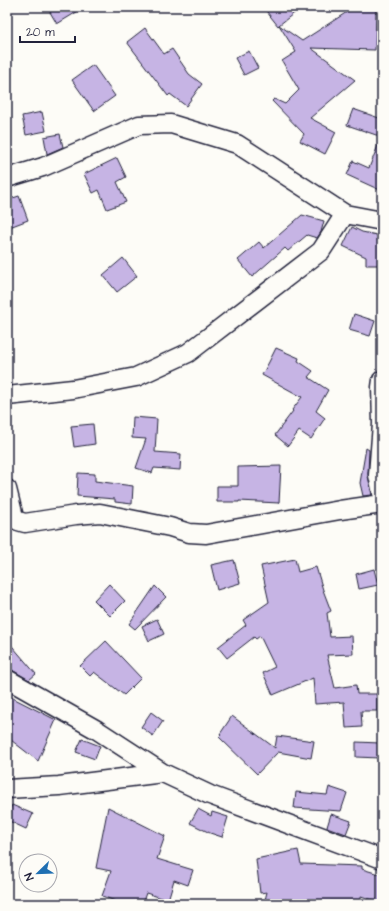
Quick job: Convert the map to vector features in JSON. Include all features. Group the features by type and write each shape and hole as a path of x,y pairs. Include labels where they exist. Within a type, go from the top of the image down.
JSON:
{"street":[{"path":"7,178 43,167 139,125 171,124 237,144 345,214 382,221"},
{"path":"7,396 73,389 136,378 188,353 321,251 345,214"},
{"path":"382,380 382,424 378,475 382,494"},
{"path":"7,489 14,517 18,521 25,523 76,515 100,514 200,534 382,504"},
{"path":"7,679 97,730 163,773 210,795 382,859"},
{"path":"7,789 59,786 163,773"}],"building":[{"path":"47,7 85,7 57,24"},
{"path":"263,7 302,7 278,26"},
{"path":"346,7 376,7 375,50 311,48 355,80 310,118 336,132 325,154 300,141 304,134 272,101 274,99 285,104 299,90 282,61 296,52 279,25 302,41 347,12"},
{"path":"145,28 164,54 172,49 189,74 202,84 186,106 170,94 168,96 127,42"},
{"path":"249,51 258,68 244,75 235,58"},
{"path":"93,65 115,96 94,111 72,80"},
{"path":"353,109 382,119 382,137 347,125"},
{"path":"42,112 46,131 26,135 22,116"},
{"path":"60,134 63,147 47,154 44,137"},
{"path":"381,138 382,191 347,175 353,161 369,168"},
{"path":"117,158 126,177 117,182 126,202 107,209 99,190 93,193 84,174"},
{"path":"19,196 28,220 7,228 7,200"},
{"path":"302,215 324,221 321,232 317,238 307,235 288,251 285,248 252,277 238,260 259,242 264,248"},
{"path":"352,227 362,232 382,236 382,265 366,265 366,257 343,246"},
{"path":"123,258 137,276 117,292 103,275"},
{"path":"354,314 375,321 370,336 349,330"},
{"path":"276,348 299,358 298,361 313,371 308,377 328,390 316,411 325,418 311,439 299,431 288,446 275,435 302,397 262,375"},
{"path":"133,417 157,419 155,452 181,454 180,470 154,468 152,473 136,468 146,439 132,438"},
{"path":"93,424 95,444 74,447 71,426"},
{"path":"366,448 369,450 368,474 372,495 363,496 360,483"},
{"path":"281,466 279,503 239,501 217,502 217,486 238,486 238,467"},
{"path":"78,473 95,474 95,481 133,486 132,504 115,502 115,499 77,496"},
{"path":"295,559 298,572 316,567 331,611 327,613 330,637 352,636 353,654 327,655 335,688 356,685 357,694 377,694 377,711 361,711 362,727 346,728 344,702 315,704 313,678 273,695 263,673 275,667 260,636 256,639 254,637 227,658 218,647 246,625 243,620 269,602 261,566"},
{"path":"234,560 240,583 217,590 211,565"},
{"path":"374,569 378,585 359,589 356,574"},
{"path":"109,584 125,601 110,616 94,600"},
{"path":"155,586 166,597 135,629 129,624"},
{"path":"157,619 164,634 149,641 142,626"},
{"path":"7,640 36,674 29,680 12,670 7,669"},
{"path":"106,641 141,678 124,695 94,672 90,676 80,666"},
{"path":"7,691 12,694 9,696 56,720 38,761 7,737"},
{"path":"151,712 163,721 153,736 141,727"},
{"path":"232,716 275,748 277,736 314,741 311,758 278,752 257,774 219,737"},
{"path":"82,739 100,746 95,759 76,752"},
{"path":"356,742 380,743 379,758 356,757"},
{"path":"329,787 347,793 341,811 294,808 296,792 327,795"},
{"path":"12,805 33,814 26,829 7,820 7,816"},
{"path":"108,807 165,836 157,859 193,870 188,885 174,880 168,900 146,893 142,904 123,904 102,896 111,871 96,868"},
{"path":"198,809 211,816 212,812 228,817 222,837 190,823"},
{"path":"331,814 351,821 346,834 327,827"},
{"path":"298,850 301,864 362,866 362,869 382,875 382,903 361,896 361,901 330,901 330,904 264,904 267,892 260,893 256,859"}]}
